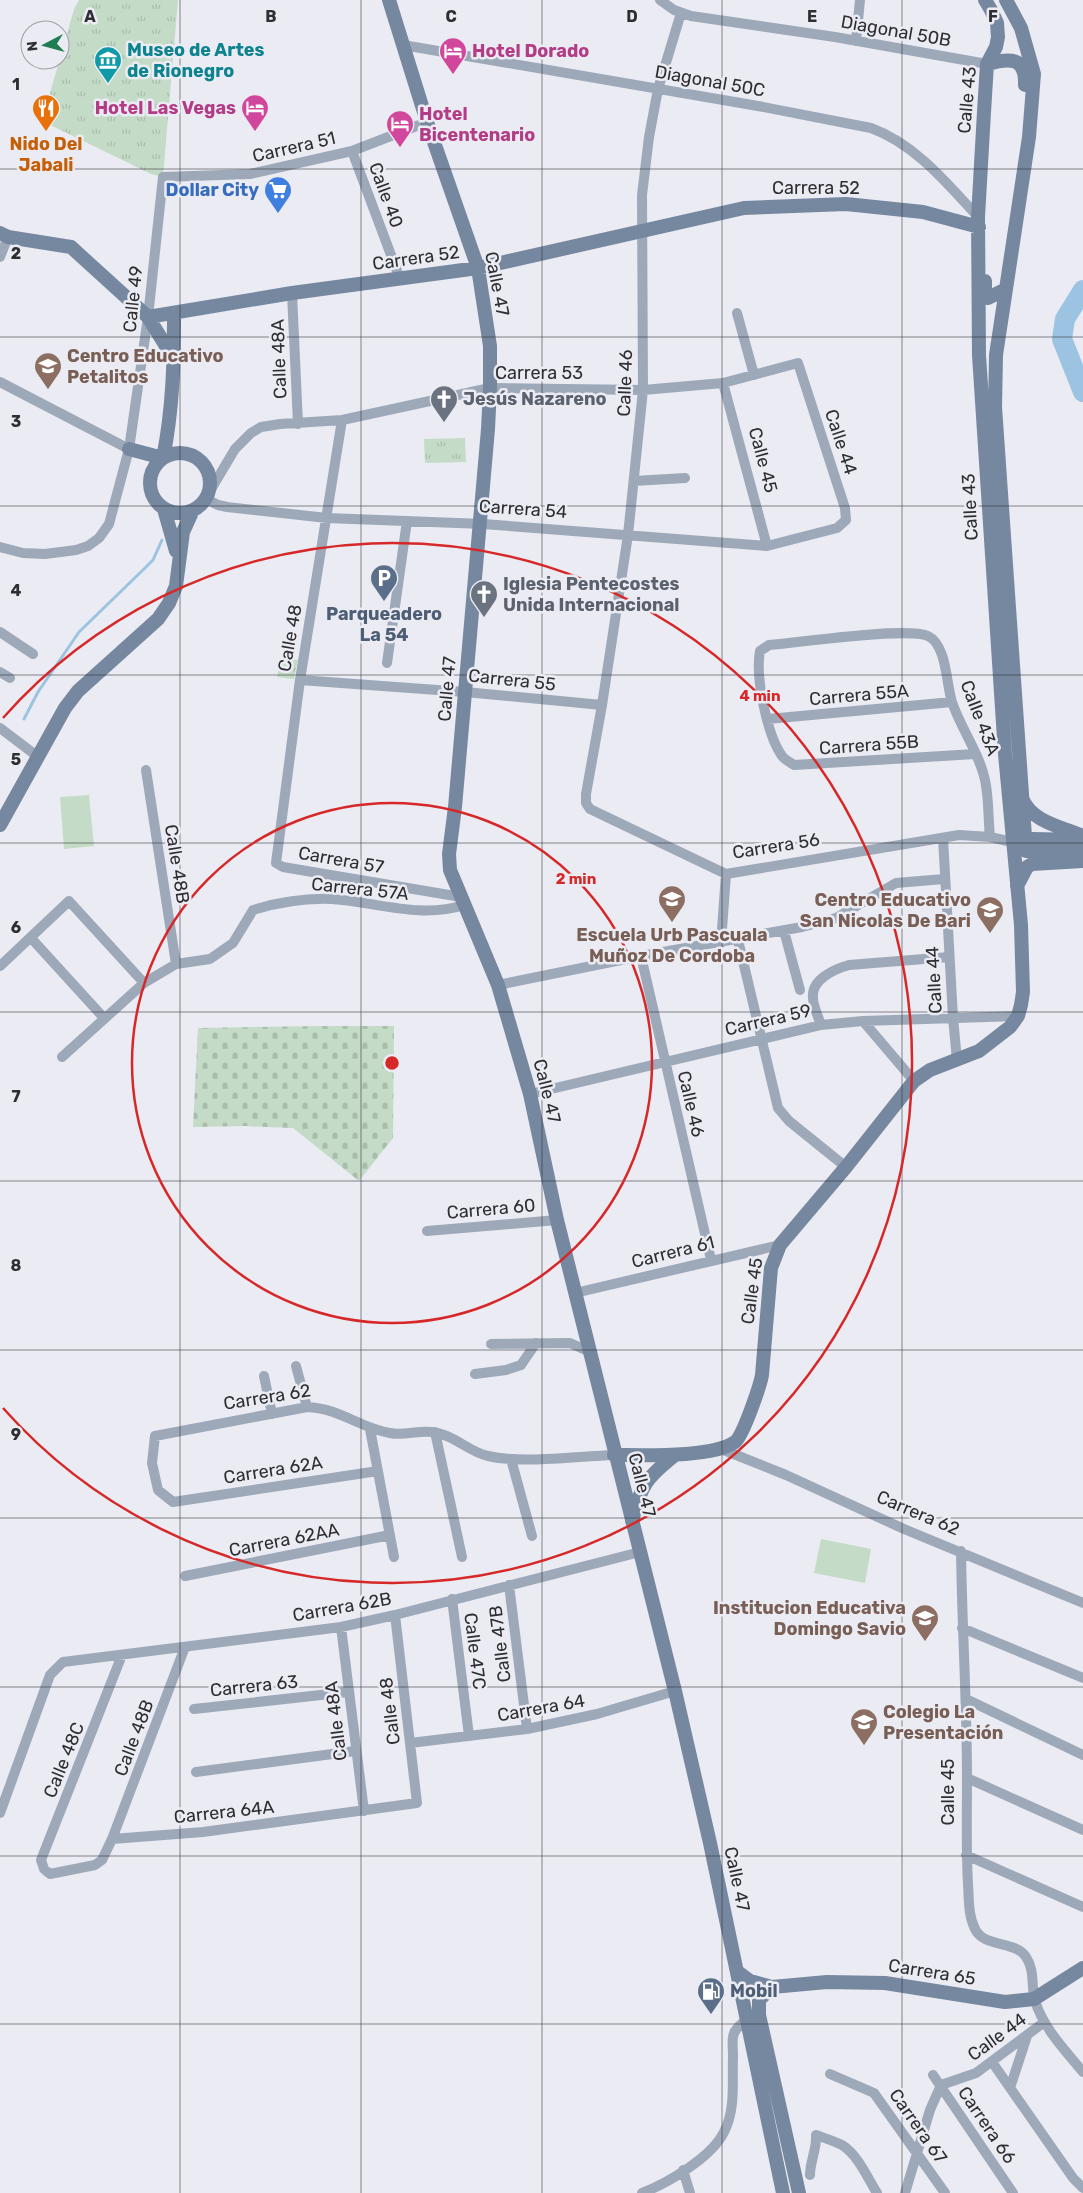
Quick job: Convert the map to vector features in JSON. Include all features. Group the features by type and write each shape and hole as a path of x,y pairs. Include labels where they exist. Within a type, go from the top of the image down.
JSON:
{"street":[{"name":"Calle 47","path":"389,0 427,122 478,268 490,346 490,388 466,692 449,854 450,870 458,899 498,985 530,1094 557,1220 674,1690 710,1843 783,2193"},
{"path":"856,41 860,0"},
{"name":"Calle 43","path":"985,0 991,10 997,30 996,47 987,64 979,222 979,355 1021,844"},
{"name":"Calle 43","path":"1006,0 1021,28 1034,74 1029,137 996,355 995,407 1021,795 1021,844 1016,886 1023,992 1018,1016"},
{"path":"666,2 681,13"},
{"name":"Diagonal 50B","path":"681,13 987,64"},
{"name":"Calle 46","path":"588,780 602,705 628,535 643,390 642,195 646,156 658,89 681,13"},
{"name":"Diagonal 50C","path":"403,45 858,125 887,134 921,158 979,222"},
{"path":"987,64 1010,59 1017,61 1022,66 1025,77 1017,179 1021,193"},
{"name":"Carrera 51","path":"163,177 250,174 352,151 427,122"},
{"name":"Calle 40","path":"352,151 400,279"},
{"name":"Calle 49","path":"0,547 23,553 45,554 76,550 88,546 99,538 109,524 130,449 148,317 163,177"},
{"name":"Carrera 52","path":"148,317 292,293 478,268 744,208 846,204 923,212 979,222"},
{"path":"0,257 4,235 71,247 148,317 174,359"},
{"path":"979,246 984,254 986,295 988,298 992,298 1006,289"},
{"name":"Calle 48A","path":"292,293 298,424"},
{"path":"162,458 170,421 174,359 174,313"},
{"path":"737,313 754,375"},
{"name":"Carrera 53","path":"206,497 235,449 251,432 261,427 342,420 490,388 643,390 723,384 798,363"},
{"name":"Calle 44","path":"798,363 845,508 846,520 837,528"},
{"path":"0,382 130,449 162,458"},
{"name":"Calle 45","path":"723,384 767,546"},
{"name":"Calle 48","path":"276,863 300,680 342,420"},
{"path":"0,826 56,720 72,698 158,619 169,603 176,586 183,532 193,510 206,497 210,480 208,472 199,459 184,452 176,440 170,421"},
{"path":"130,449 152,469"},
{"path":"178,559 172,529 164,509 154,498 149,484 152,469 162,458 169,454 184,452"},
{"path":"634,481 685,478"},
{"name":"Carrera 54","path":"206,497 218,505 227,507 327,518 479,524 767,546 837,528"},
{"path":"164,509 178,513 193,510"},
{"path":"387,663 407,521"},
{"path":"0,632 33,654"},
{"name":"Calle 43A","path":"768,719 763,704 758,660 760,651 768,645 909,632 930,638 938,645 952,702 982,766 990,837"},
{"path":"0,672 10,678"},
{"name":"Carrera 55","path":"300,680 466,692 602,705"},
{"name":"Carrera 55A","path":"768,719 952,702"},
{"name":"Carrera 55B","path":"768,719 782,755 794,765 975,754"},
{"path":"0,728 37,756"},
{"name":"Calle 48B","path":"146,770 176,964"},
{"name":"Carrera 56","path":"588,780 586,802 590,809 726,874 959,835 990,837 1021,844 1083,851"},
{"path":"1021,795 1028,809 1036,817 1083,836"},
{"name":"Calle 44","path":"943,838 944,879 957,1060"},
{"name":"Carrera 56","path":"1021,844 1083,840"},
{"path":"1016,886 1027,867 1032,864 1083,861"},
{"name":"Carrera 57","path":"276,863 283,867 458,899"},
{"path":"721,943 726,874"},
{"path":"498,985 641,956 784,931 836,918 896,883 944,879"},
{"name":"Carrera 57A","path":"144,983 176,964 210,959 232,943 253,910 296,899 333,900 421,912 444,910 458,899"},
{"path":"444,910 450,903 458,899"},
{"path":"0,966 69,902 144,983 62,1057"},
{"path":"784,931 800,990"},
{"path":"31,938 104,1018"},
{"path":"738,940 778,1108 783,1116 846,1167"},
{"name":"Calle 46","path":"641,956 664,1062 712,1260"},
{"path":"821,1025 812,998 814,989 820,979 838,969 849,966 950,957"},
{"name":"Calle 45","path":"737,1441 759,1389 762,1375 771,1268 780,1245 846,1167 914,1081 930,1070 979,1051 1010,1027 1018,1016"},
{"name":"Carrera 59","path":"530,1094 821,1025 863,1021 1018,1016"},
{"path":"863,1021 914,1081"},
{"name":"Carrera 60","path":"427,1231 557,1220"},
{"name":"Carrera 61","path":"575,1293 780,1245"},
{"path":"570,1343 586,1335"},
{"path":"475,1374 506,1370 521,1365 536,1343"},
{"path":"491,1344 570,1343 590,1352"},
{"path":"296,1366 307,1407"},
{"path":"264,1376 272,1414"},
{"name":"Carrera 62","path":"172,1502 158,1490 152,1463 156,1436 307,1407 324,1408 370,1429 392,1434 435,1432 463,1443 486,1456 511,1459 614,1455"},
{"path":"370,1429 394,1557"},
{"path":"435,1432 462,1557"},
{"path":"614,1455 676,1455 721,1449 737,1441 739,1456 721,1449"},
{"path":"632,1522 639,1492 652,1474 676,1455"},
{"name":"Carrera 62","path":"739,1456 904,1529 1083,1603"},
{"path":"511,1459 532,1536"},
{"name":"Carrera 62A","path":"172,1502 378,1471"},
{"name":"Carrera 62AA","path":"185,1576 390,1535"},
{"name":"Carrera 62B","path":"0,1812 50,1675 63,1662 341,1627 640,1552"},
{"name":"Calle 45","path":"961,1552 962,1628 966,1699 966,1855 970,1912 975,1929 980,1935 988,1940 1019,1950 1025,1955 1030,1963 1033,1976 1034,1999"},
{"name":"Calle 47B","path":"509,1585 527,1729"},
{"name":"Calle 47C","path":"452,1599 470,1736"},
{"name":"Calle 48","path":"395,1615 417,1803"},
{"name":"Calle 48A","path":"341,1627 364,1811"},
{"path":"962,1628 1083,1678"},
{"name":"Calle 48B","path":"112,1839 184,1647"},
{"name":"Calle 48C","path":"112,1839 102,1860 95,1865 50,1874 44,1869 41,1860 122,1655"},
{"name":"Carrera 64","path":"410,1743 527,1729 597,1714 674,1690"},
{"name":"Carrera 63","path":"194,1709 348,1692"},
{"path":"966,1699 1083,1755"},
{"path":"196,1772 355,1751"},
{"path":"967,1778 1083,1830"},
{"name":"Carrera 64A","path":"112,1839 203,1832 417,1803"},
{"path":"966,1855 1083,1907"},
{"path":"1083,1968 1034,1999 1044,2023 1083,2072"},
{"name":"Carrera 65","path":"738,1972 750,1980 772,1987 804,1982 854,1981 885,1983 1005,2002 1034,1999"},
{"path":"772,1987 759,2000 758,2015 799,2193"},
{"path":"642,2193 659,2186 713,2149 724,2132 732,2106 733,2036 738,2026 747,2020"},
{"name":"Calle 44","path":"941,2084 976,2073 1044,2023"},
{"path":"1010,2088 1026,2036"},
{"path":"992,2062 1073,2178 1083,2188"},
{"name":"Carrera 67","path":"830,2074 874,2093 945,2193"},
{"name":"Carrera 66","path":"933,2075 941,2084 966,2125 1013,2193"},
{"path":"906,2193 916,2153 941,2084"},
{"path":"810,2175 810,2164 815,2148 816,2134 848,2150 857,2160 877,2193"},
{"path":"683,2170 690,2193"}],"green space":[{"path":"79,0 178,0 163,177 151,174 42,121 57,70 70,70 70,23"},
{"path":"465,438 466,462 425,463 424,439"},
{"path":"281,658 298,660 294,679 277,677"},
{"path":"89,795 94,846 64,849 60,797"},
{"path":"394,1026 393,1138 359,1181 293,1128 245,1126 193,1127 198,1028"},
{"path":"821,1539 871,1549 865,1583 814,1573"}],"waterway":[{"path":"1083,290 1065,319 1062,339 1083,392"},
{"path":"24,719 38,692 79,632 153,560 162,540"}],"place":[{"name":"Hotel Dorado","path":"453,75"},
{"name":"Museo de Artes de Rionegro","path":"108,84"},
{"name":"Nido Del Jabali","path":"46,132"},
{"name":"Hotel Las Vegas","path":"255,132"},
{"name":"Hotel Bicentenario","path":"400,148"},
{"name":"Dollar City","path":"278,214"},
{"name":"Centro Educativo Petalitos","path":"48,390"},
{"name":"Jesús Nazareno","path":"444,423"},
{"name":"Parqueadero La 54","path":"384,602"},
{"name":"Iglesia Pentecostes Unida Internacional","path":"484,618"},
{"name":"Escuela Urb Pascuala Muñoz De Cordoba","path":"672,923"},
{"name":"Centro Educativo San Nicolas De Bari","path":"990,934"},
{"name":"Institucion Educativa Domingo Savio","path":"925,1642"},
{"name":"Colegio La Presentación","path":"864,1746"},
{"name":"Mobil","path":"711,2015"}]}
